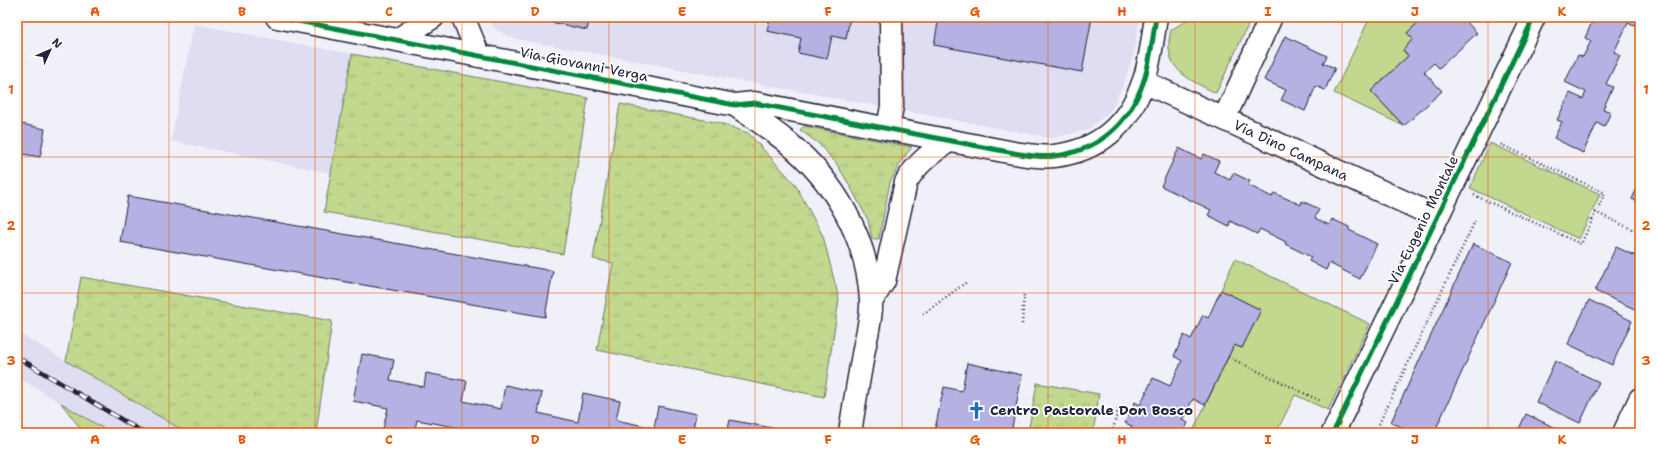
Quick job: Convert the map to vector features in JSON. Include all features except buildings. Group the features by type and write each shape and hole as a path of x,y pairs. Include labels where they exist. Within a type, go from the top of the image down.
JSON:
{"street":[{"name":"Via Giovanni Verga","path":"277,17 735,105 754,103 1035,156 1053,156 1081,151 1102,140 1118,126 1128,112 1144,82 1156,17"},
{"path":"397,40 433,17"},
{"path":"463,17 479,56"},
{"path":"888,129 892,106 891,17"},
{"path":"1224,119 1270,17"},
{"name":"Via Eugenio Montale","path":"1333,433 1534,17"},
{"name":"Via Dino Campana","path":"1144,82 1437,218"},
{"name":"Via Giovanni Verga","path":"735,105 788,142 812,165 832,189 860,241 868,274 871,302 850,433"},
{"name":"Via Giovanni Verga","path":"871,302 884,281 906,182 913,170 922,161 949,141"},
{"path":"1624,433 1640,399"}],"path":[{"path":"1474,194 1581,244 1605,193 1478,134"},
{"path":"1595,212 1640,233"},
{"path":"1379,424 1474,221"},
{"path":"922,314 968,281"},
{"path":"1022,324 1024,293"},
{"path":"1228,357 1343,412"},
{"path":"1112,433 1119,406"}],"shaded area":[{"path":"487,17 1140,17 1134,52 1124,83 1111,110 1088,130 1051,138 516,39 498,31 489,22"},
{"path":"194,24 352,54 331,173 171,141"},
{"path":"17,332 187,433 111,433 17,377"}],"green space":[{"path":"1192,17 1252,17 1216,93 1186,77 1173,63 1170,54 1169,43 1171,30"},
{"path":"1370,17 1424,17 1407,33 1413,39 1403,50 1408,56 1371,91 1404,126 1334,93"},
{"path":"352,54 588,98 563,254 324,212"},
{"path":"620,104 720,123 748,133 795,184 823,236 839,299 824,397 597,350 613,263 593,259"},
{"path":"804,126 912,147 902,160 890,182 879,239 872,239 868,220 836,163 818,143 800,130"},
{"path":"1490,143 1600,194 1579,239 1470,188"},
{"path":"1235,259 1370,324 1328,410 1295,395 1276,433 1192,433 1234,345 1242,348 1260,310 1221,290"},
{"path":"81,277 332,321 316,433 187,433 66,361"},
{"path":"1037,383 1099,394 1093,433 1028,433"},
{"path":"61,403 111,433 84,433"}],"railway":[{"path":"17,357 144,433"}],"cycle path":[{"path":"277,17 735,105 754,103 1014,153 1044,157 1070,153 1098,142 1120,123 1137,98 1143,83 1149,59 1156,17"},
{"path":"1333,433 1534,17"}],"place":[{"name":"Centro Pastorale Don Bosco","path":"977,410"}]}
